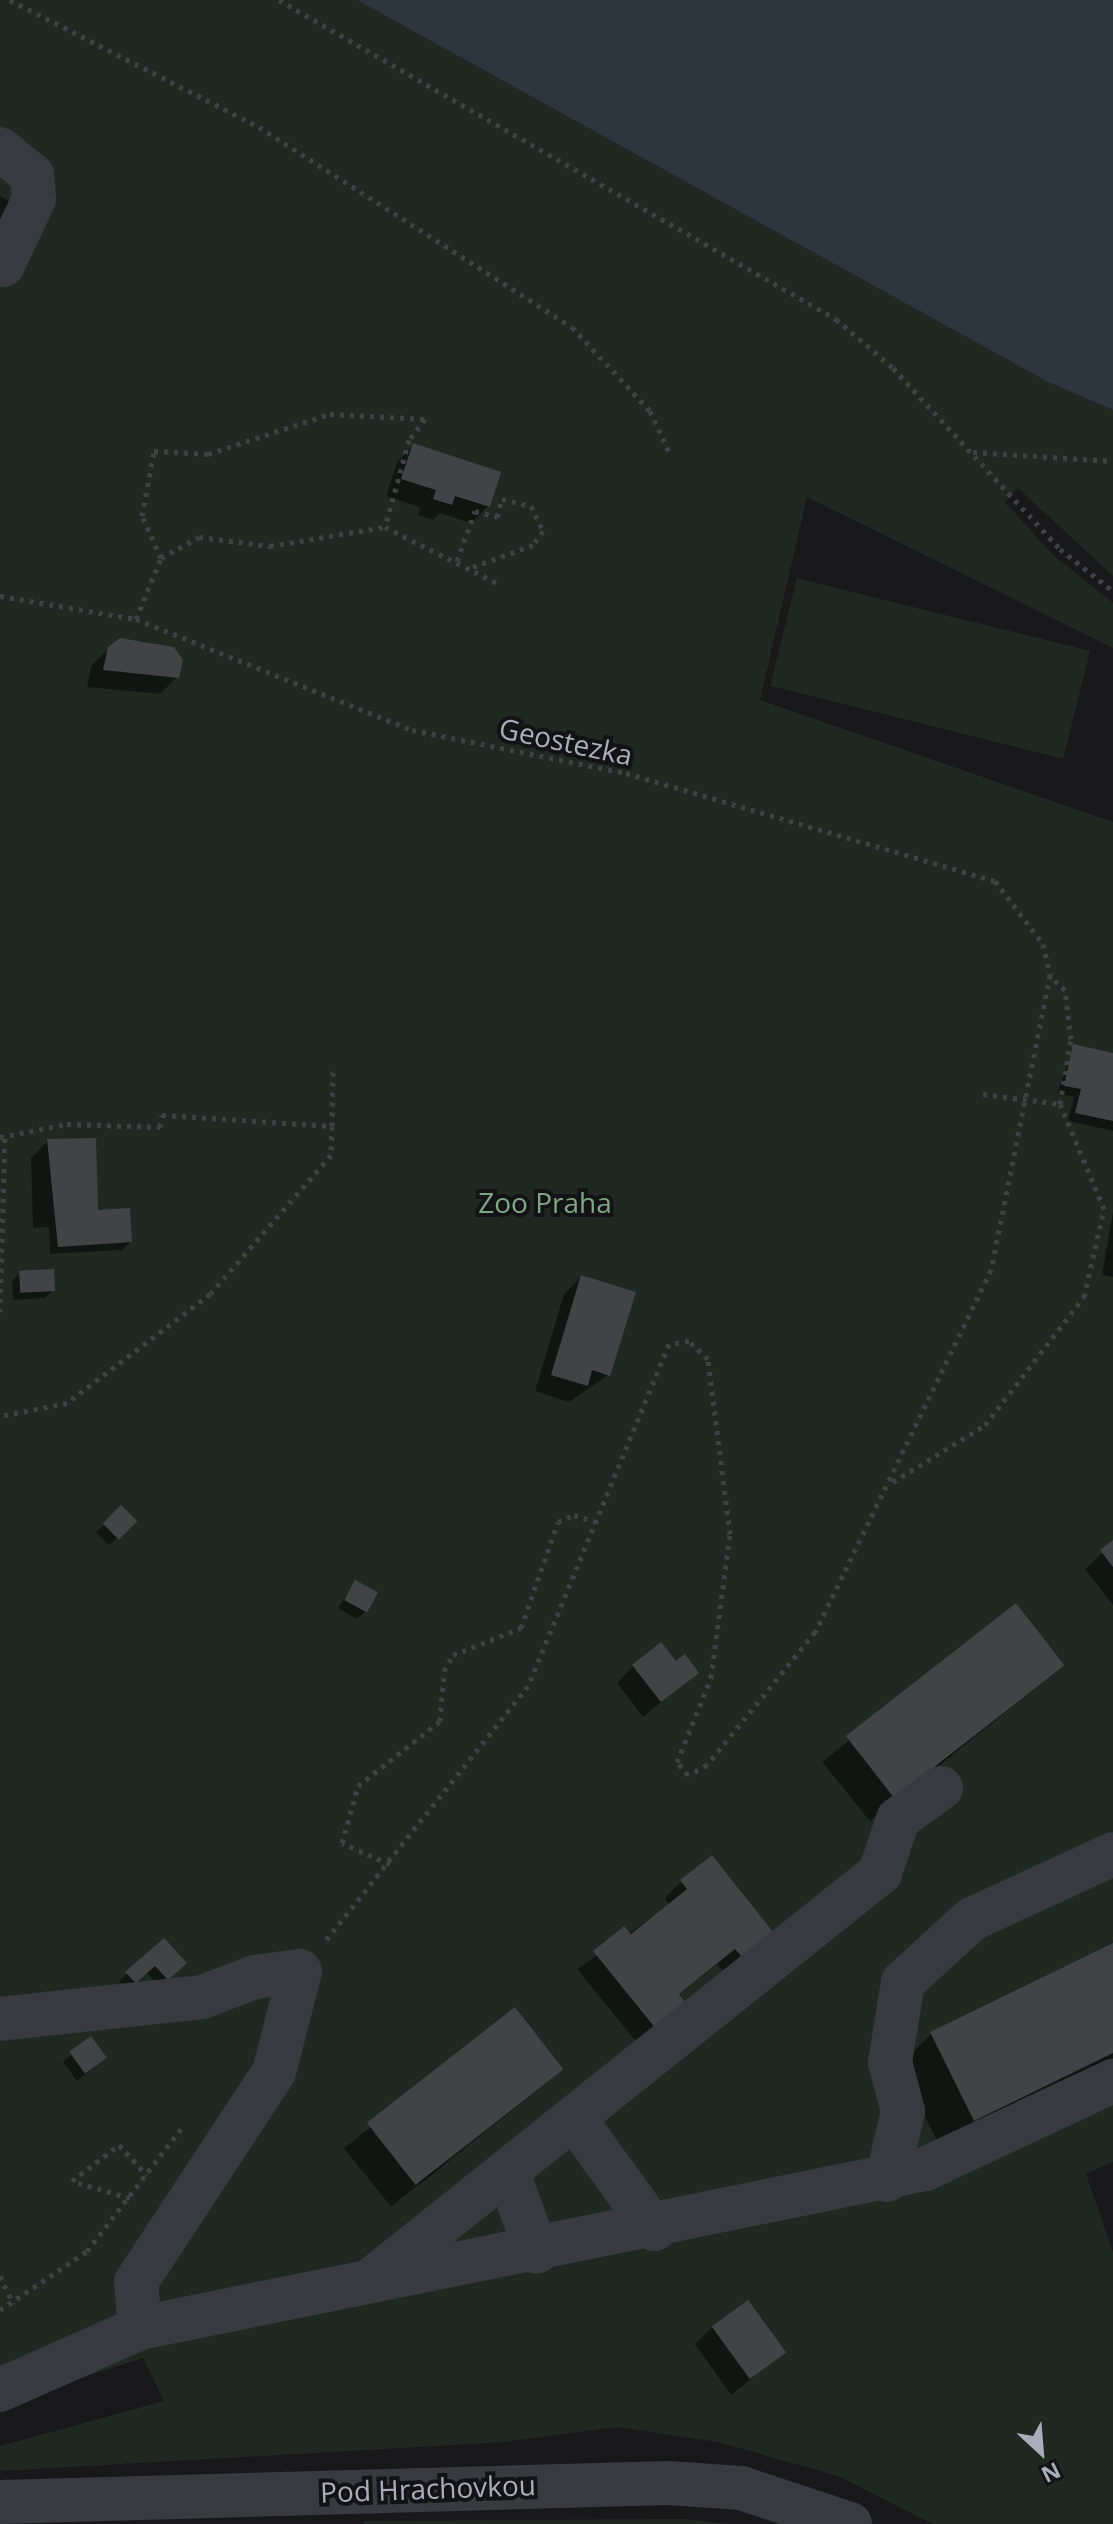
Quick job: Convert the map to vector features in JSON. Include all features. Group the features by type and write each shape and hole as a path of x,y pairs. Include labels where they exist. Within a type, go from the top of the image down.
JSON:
{"street":[{"path":"0,149 32,175 34,199 3,265"},
{"path":"366,2284 880,1873 898,1819 941,1788"},
{"path":"887,2180 903,2111 890,2062 903,1982 972,1919 1113,1854"},
{"path":"0,2019 202,1997 255,1977 300,1971 274,2072 136,2282 140,2328"},
{"path":"0,2390 140,2328 654,2229 887,2180 963,2155 1113,2081"},
{"path":"574,2118 654,2229"},
{"path":"507,2171 537,2252"},
{"name":"Pod Hrachovkou","path":"0,2502 339,2507 668,2483 741,2488 850,2524"}],"path":[{"path":"10,0 259,127 572,327 627,380 670,454"},
{"path":"279,0 611,196 794,289 893,368 1060,549 1113,591"},
{"path":"161,558 142,516 154,451 208,454 330,414 425,419 409,440 385,527"},
{"path":"972,452 1113,461"},
{"path":"457,561 475,511 497,517 502,499 531,506 543,531 533,545 470,568"},
{"path":"136,619 161,558 199,537 270,546 385,527 497,583"},
{"name":"Geostezka","path":"0,596 136,619 412,730 626,773 995,881 1032,925 1050,975"},
{"path":"300,1971 390,1864 528,1686 669,1344 689,1341 708,1359 730,1534 711,1678 677,1762 688,1775 707,1765 815,1632 891,1483 991,1270 1050,975"},
{"path":"891,1483 985,1425 1084,1297 1104,1209 1060,1104 1071,1039 1065,990 1050,975"},
{"path":"0,1416 67,1403 210,1294 331,1155 333,1066"},
{"path":"983,1094 1060,1104"},
{"path":"0,1312 2,1136 67,1124 160,1127 162,1115 332,1126"},
{"path":"390,1864 342,1843 358,1786 440,1721 444,1671 453,1655 469,1643 521,1628 558,1522 574,1515 597,1522"},
{"path":"0,2310 87,2251 185,2124"},
{"path":"130,2198 72,2181 119,2145 147,2175"},
{"path":"0,2276 13,2304"}],"green space":[{"name":"Zoo Praha","path":"0,0 357,0 1048,382 1113,410 1113,576 1018,488 1005,502 1053,555 1113,603 1113,648 807,497 760,700 1113,822 1113,1943 931,2032 974,2121 1113,2053 1113,2162 1086,2174 1113,2252 1113,2524 933,2524 838,2476 718,2442 617,2427 505,2442 0,2471 0,2446 164,2401 143,2358 0,2404","holes":["1016,1603 1065,1665 897,1799 848,1738","712,1855 774,1933 735,1949 679,1994 687,2003 593,1951 624,1926 631,1934 687,1889 680,1880","516,2008 564,2069 418,2186"]},
{"path":"797,578 1090,651 1063,759 770,686"},
{"path":"684,2519 730,2524 364,2524 364,2521"}],"shaded area":[{"path":"357,0 1113,0 1113,410 1048,382"}],"building":[{"path":"413,443 501,472 490,507 455,496 452,505 433,499 436,490 401,479"},
{"path":"120,638 174,647 183,660 179,678 103,670 108,647"},
{"path":"1073,1044 1113,1053 1113,1121 1075,1113 1081,1089 1064,1086"},
{"path":"96,1138 98,1210 130,1208 132,1242 58,1247 47,1139"},
{"path":"54,1269 55,1291 20,1293 19,1271"},
{"path":"581,1275 636,1292 610,1376 592,1370 588,1386 551,1375"},
{"path":"121,1505 137,1521 119,1540 103,1523"},
{"path":"1113,1540 1113,1567 1100,1550"},
{"path":"355,1580 378,1592 367,1613 344,1600"},
{"path":"1016,1603 1065,1665 894,1798 846,1736"},
{"path":"661,1642 676,1661 685,1654 699,1673 661,1702 632,1665"},
{"path":"712,1855 774,1933 743,1958 735,1949 679,1994 687,2004 656,2029 593,1951 624,1926 631,1934 687,1889 680,1880"},
{"path":"164,1938 187,1963 168,1980 155,1966 136,1983 125,1972"},
{"path":"1113,1943 1113,2053 974,2121 930,2032"},
{"path":"515,2007 564,2069 415,2185 367,2123"},
{"path":"91,2036 107,2058 85,2074 69,2052"},
{"path":"748,2300 786,2353 750,2379 712,2326"}]}
